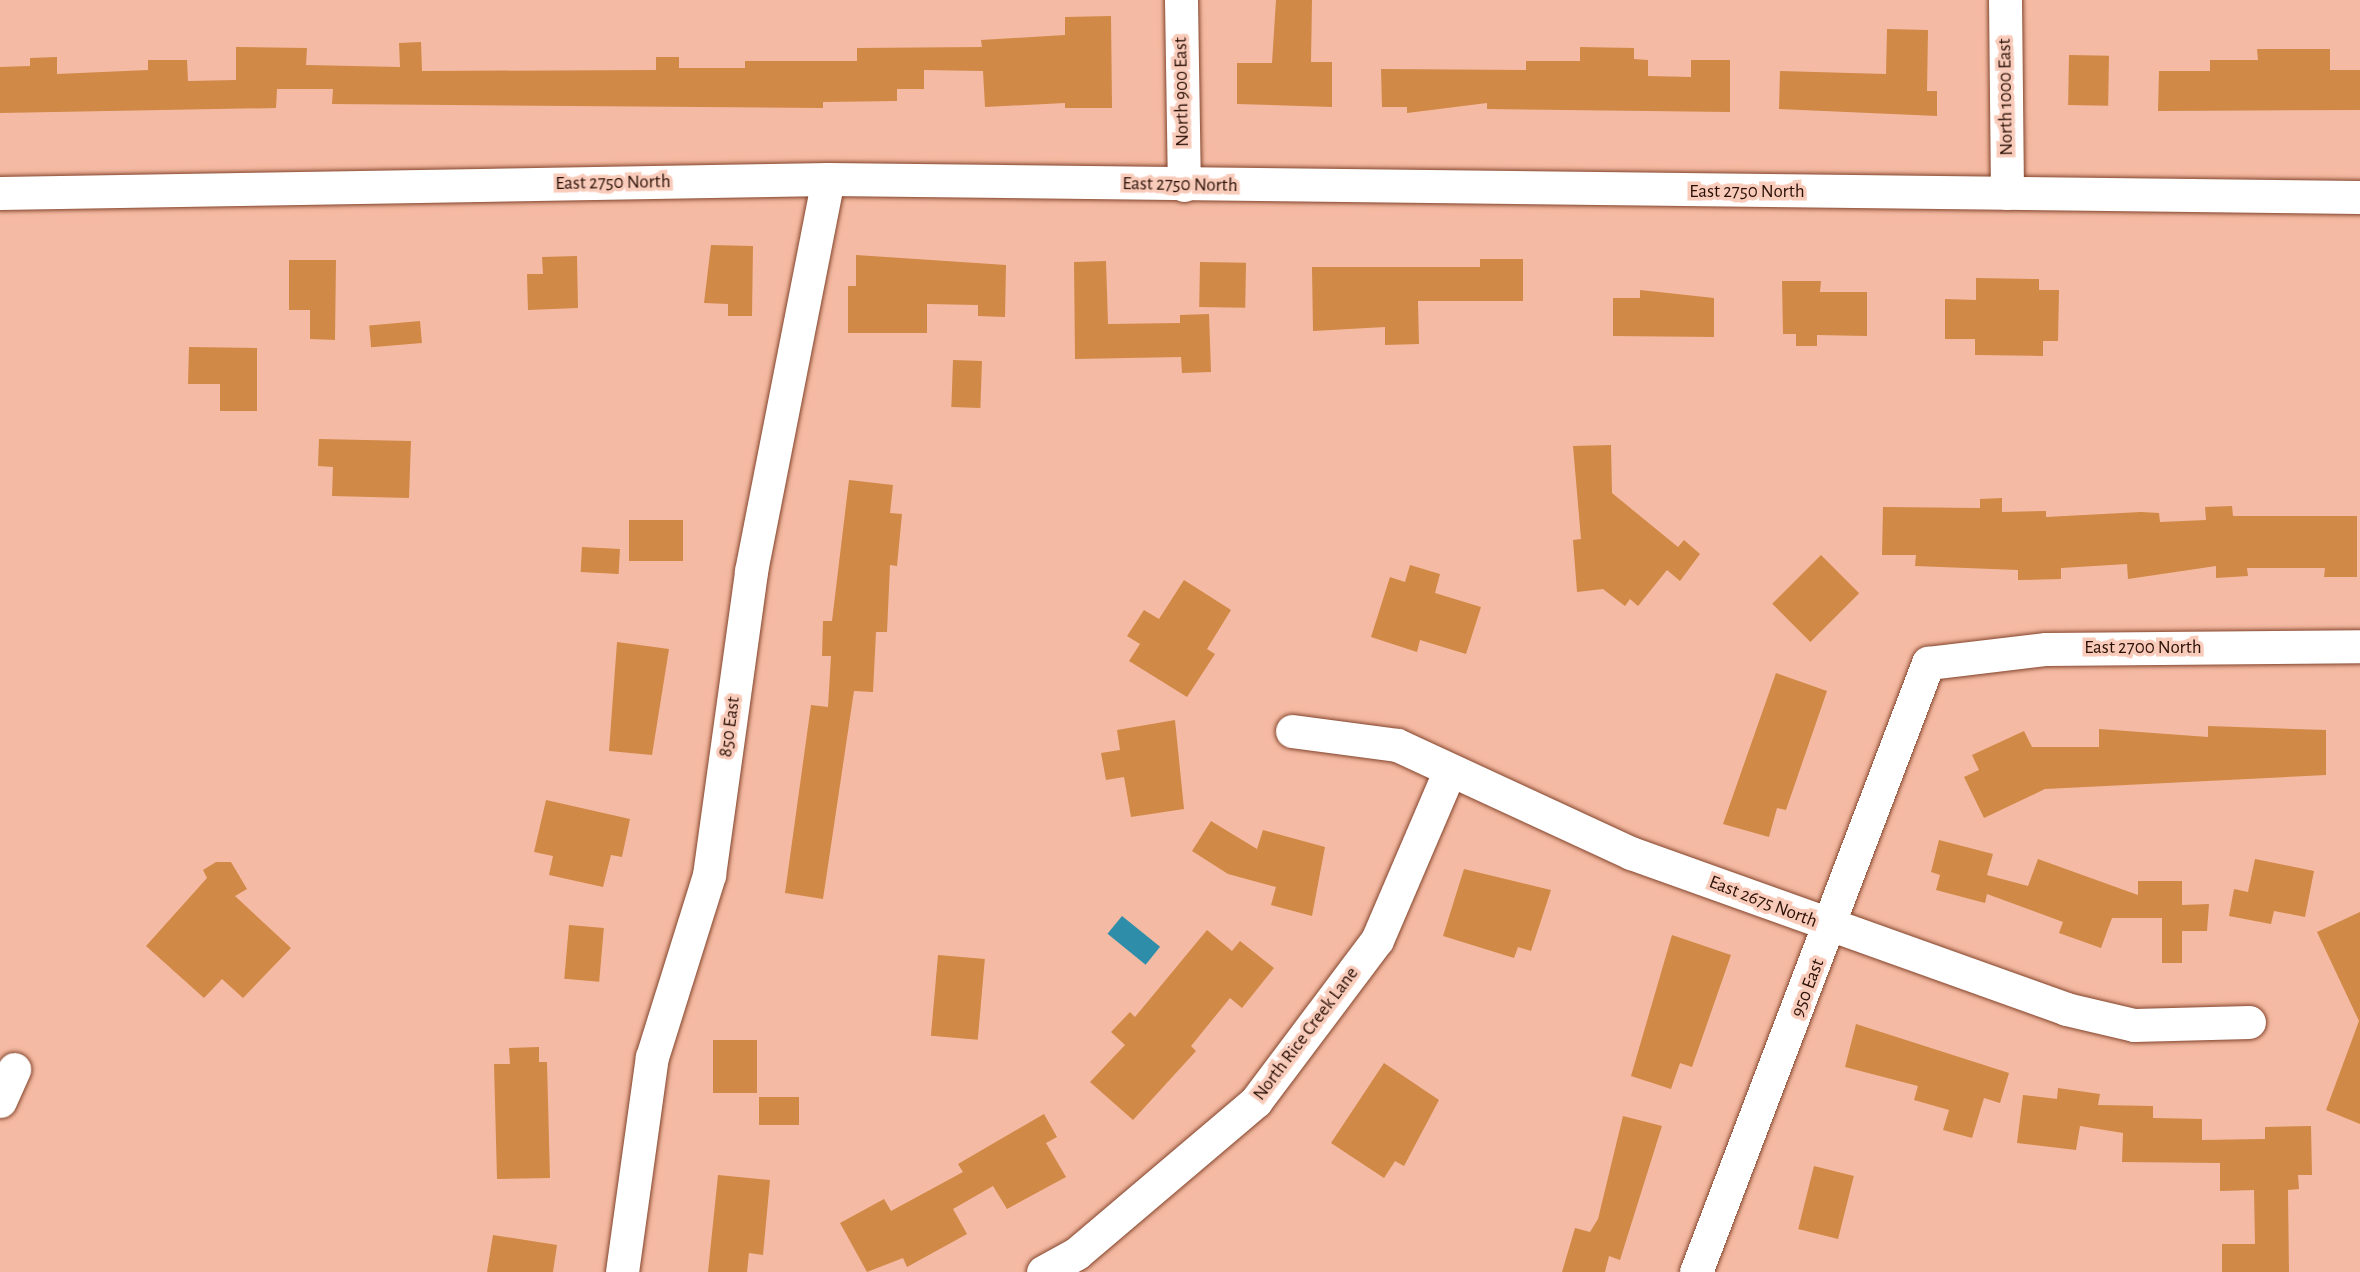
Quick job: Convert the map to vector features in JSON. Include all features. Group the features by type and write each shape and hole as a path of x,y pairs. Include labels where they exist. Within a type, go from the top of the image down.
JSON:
{"street":[{"name":"North 900 East","path":"1181,0 1184,185"},
{"name":"North 1000 East","path":"2005,0 2007,193"},
{"name":"East 2750 North","path":"0,193 828,180 2360,197"},
{"name":"850 East","path":"622,1272 652,1057 709,876 751,571 828,180"},
{"name":"East 2700 North","path":"1928,663 2046,649 2360,646"},
{"name":"950 East","path":"1696,1272 1831,928 1928,663"},
{"name":"East 2675 North","path":"1292,731 1397,745 1449,772 1631,853 1831,928 2066,1009 2134,1025 2249,1022"},
{"name":"North Rice Creek Lane","path":"1043,1272 1077,1253 1256,1101 1377,940 1449,772"},
{"path":"0,1101 14,1069"}],"water":[{"path":"1122,916 1160,947 1146,965 1108,934"}],"building":[{"path":"1276,0 1312,0 1311,62 1332,62 1332,107 1237,104 1237,63 1272,63"},
{"path":"1111,16 1112,108 1065,108 1065,103 985,107 983,71 924,70 924,89 897,89 897,101 823,102 823,108 332,104 333,89 277,89 276,108 0,113 0,67 30,66 30,58 57,57 57,74 148,70 148,60 187,60 188,81 236,80 236,47 307,48 306,65 400,67 399,43 421,42 422,71 656,70 656,57 679,57 679,68 745,68 745,61 857,61 857,48 982,47 981,40 1065,35 1065,17"},
{"path":"1887,29 1928,30 1927,91 1937,91 1937,116 1779,109 1780,71 1886,74"},
{"path":"1580,47 1634,48 1634,59 1648,60 1648,76 1691,77 1691,60 1730,60 1730,112 1487,109 1487,103 1407,113 1407,107 1382,107 1381,69 1526,70 1526,61 1580,61"},
{"path":"2257,49 2330,49 2330,70 2360,70 2360,110 2158,111 2159,71 2210,71 2210,60 2258,60"},
{"path":"2069,55 2109,56 2108,106 2068,105"},
{"path":"711,245 753,246 752,316 728,316 728,304 704,303"},
{"path":"856,255 1006,265 1005,317 978,316 978,305 927,304 927,333 848,333 848,286 856,286"},
{"path":"577,256 578,308 528,310 527,274 543,274 542,257"},
{"path":"1480,259 1523,259 1523,301 1418,301 1419,344 1385,345 1385,327 1313,331 1312,267 1480,267"},
{"path":"289,260 336,260 335,340 310,339 310,310 289,310"},
{"path":"1106,261 1108,324 1180,323 1180,315 1209,314 1211,372 1182,373 1181,357 1075,359 1074,262"},
{"path":"1200,262 1246,263 1245,308 1199,307"},
{"path":"1976,278 2039,279 2039,290 2059,290 2058,341 2043,341 2043,356 1975,355 1975,339 1945,339 1945,299 1976,300"},
{"path":"1782,281 1821,281 1820,292 1867,292 1867,336 1817,335 1817,346 1796,346 1796,334 1783,334"},
{"path":"1640,290 1714,298 1714,337 1613,336 1613,298 1640,298"},
{"path":"420,321 422,343 371,347 369,325"},
{"path":"189,347 257,348 257,411 220,411 220,384 188,384"},
{"path":"953,360 982,361 980,408 951,407"},
{"path":"319,439 411,441 409,498 332,496 333,467 318,466"},
{"path":"1611,445 1612,493 1678,547 1684,540 1700,554 1680,581 1667,570 1638,606 1630,599 1625,606 1603,589 1577,592 1573,540 1581,539 1573,446"},
{"path":"849,480 893,485 890,513 902,514 897,566 890,565 887,632 876,632 873,692 854,691 823,899 785,893 811,705 828,707 831,656 822,656 823,621 832,621"},
{"path":"2002,498 2002,512 2046,511 2046,517 2141,512 2159,513 2160,522 2206,520 2205,507 2232,506 2233,516 2357,516 2357,577 2324,577 2325,568 2247,568 2248,576 2216,578 2216,566 2128,579 2127,564 2061,568 2061,579 2018,580 2018,570 1915,566 1916,555 1882,555 1883,507 1980,508 1980,499"},
{"path":"629,520 683,520 683,561 629,561"},
{"path":"582,547 620,549 619,574 581,572"},
{"path":"1821,555 1859,593 1810,642 1772,604"},
{"path":"1410,565 1440,574 1435,593 1481,607 1466,654 1420,640 1417,652 1371,637 1390,577 1405,582"},
{"path":"1184,580 1231,610 1207,649 1215,654 1187,697 1129,661 1140,644 1127,636 1144,610 1159,619"},
{"path":"617,642 669,649 652,755 609,751"},
{"path":"1776,673 1827,691 1786,810 1777,808 1769,837 1723,824"},
{"path":"1175,720 1184,809 1131,817 1124,777 1106,780 1101,753 1120,750 1117,730"},
{"path":"2208,726 2326,730 2326,775 2045,789 1984,818 1964,777 1979,770 1972,755 2024,731 2032,747 2099,747 2099,729 2208,737"},
{"path":"546,800 630,819 622,857 611,855 603,887 549,875 553,856 534,852"},
{"path":"1211,821 1257,849 1263,830 1325,847 1312,916 1271,905 1276,887 1228,874 1192,851"},
{"path":"1939,840 1993,854 1987,875 2028,886 2038,859 2138,895 2138,881 2182,881 2182,905 2209,904 2207,931 2182,931 2182,963 2162,963 2162,918 2112,918 2101,948 2059,933 2063,922 1987,894 1985,903 1936,890 1940,875 1931,872"},
{"path":"2255,859 2314,871 2305,917 2274,911 2271,924 2229,916 2234,889 2248,892"},
{"path":"216,862 231,862 247,889 235,896 291,948 243,998 222,979 204,998 146,946 207,878 203,870"},
{"path":"1464,869 1551,890 1531,951 1518,947 1514,958 1443,936"},
{"path":"2360,912 2360,1124 2326,1110 2359,1021 2317,932"},
{"path":"569,925 604,928 599,982 564,979"},
{"path":"1207,930 1232,951 1240,941 1274,968 1242,1008 1230,998 1191,1046 1196,1051 1133,1120 1090,1082 1125,1045 1111,1032 1130,1012 1135,1017"},
{"path":"1672,935 1731,955 1692,1067 1680,1063 1671,1089 1631,1076"},
{"path":"938,955 985,959 978,1040 931,1036"},
{"path":"1856,1024 2009,1073 2000,1103 1984,1098 1972,1138 1943,1130 1949,1110 1914,1100 1918,1086 1845,1067"},
{"path":"713,1040 757,1040 757,1093 713,1093"},
{"path":"539,1047 539,1062 547,1062 550,1178 497,1179 494,1064 510,1064 509,1048"},
{"path":"1384,1063 1439,1100 1404,1166 1395,1161 1384,1178 1331,1143"},
{"path":"2058,1088 2100,1094 2098,1105 2153,1106 2153,1118 2202,1119 2202,1140 2265,1139 2265,1127 2311,1126 2312,1175 2298,1175 2299,1189 2288,1190 2289,1272 2222,1272 2222,1244 2255,1244 2254,1190 2220,1191 2220,1163 2122,1162 2123,1133 2080,1126 2076,1150 2017,1143 2023,1095 2057,1099"},
{"path":"759,1097 799,1097 799,1125 759,1125"},
{"path":"1044,1114 1057,1137 1046,1143 1066,1177 1007,1209 993,1186 953,1209 967,1234 907,1267 903,1258 867,1272 840,1223 884,1199 891,1211 963,1172 958,1164"},
{"path":"1623,1116 1662,1126 1620,1260 1609,1256 1605,1272 1562,1272 1575,1228 1590,1232 1598,1219"},
{"path":"1814,1166 1854,1176 1838,1239 1798,1229"},
{"path":"718,1175 770,1180 763,1255 749,1253 747,1272 708,1272"},
{"path":"493,1235 557,1245 553,1272 487,1272"}]}
